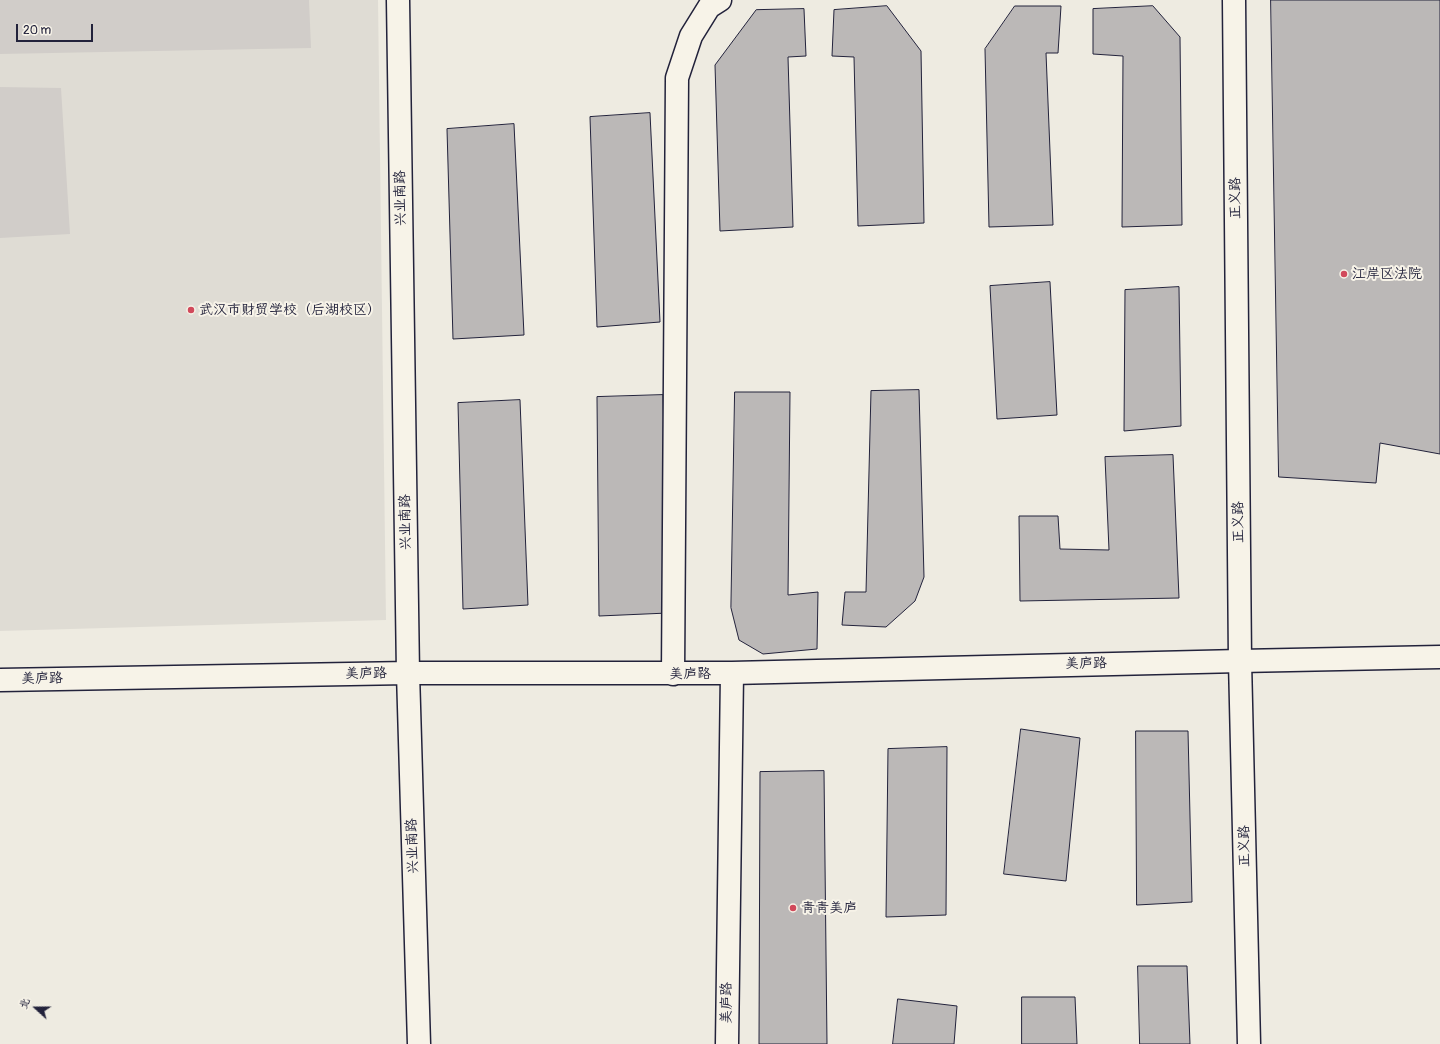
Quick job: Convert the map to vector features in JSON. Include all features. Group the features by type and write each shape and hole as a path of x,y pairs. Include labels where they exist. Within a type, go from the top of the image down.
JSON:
{"street":[{"name":"兴业南路","path":"398,0 408,673 419,1044"},
{"path":"673,674 677,78 691,36 708,7 720,0"},
{"name":"正义路","path":"1234,0 1240,660 1249,1044"},
{"name":"美庐路","path":"0,680 408,673 673,674 1240,660 1440,657"},
{"name":"美庐路","path":"727,1044 732,673"}],"shaded area":[{"name":"武汉市财贸学校（后湖校区）","path":"0,0 378,0 386,620 0,631"},
{"path":"0,0 309,0 311,48 0,54"},
{"path":"0,87 61,88 70,234 0,238"}],"building":[{"path":"1271,0 1440,0 1440,454 1380,443 1376,483 1279,477"},
{"path":"887,6 921,51 924,223 858,226 854,57 832,56 834,10"},
{"path":"1015,6 1061,6 1058,53 1046,53 1053,225 989,227 985,49"},
{"path":"1153,6 1180,37 1182,225 1122,227 1123,56 1093,54 1093,9"},
{"path":"804,9 806,56 788,57 793,227 720,231 715,65 756,10"},
{"path":"650,113 660,322 597,327 590,117"},
{"path":"514,124 524,335 453,339 447,129"},
{"path":"1050,282 1057,415 997,419 990,286"},
{"path":"1179,287 1181,426 1124,431 1125,290"},
{"path":"919,390 924,577 915,601 886,627 842,625 845,592 866,592 871,391"},
{"path":"735,392 790,392 788,595 818,592 817,649 763,654 739,640 731,608"},
{"path":"663,395 668,613 599,616 597,397"},
{"path":"520,400 528,605 463,609 458,403"},
{"path":"1173,455 1179,598 1020,601 1019,516 1058,516 1060,549 1109,550 1105,457"},
{"path":"1021,729 1080,738 1066,881 1004,874"},
{"path":"1136,731 1188,731 1192,902 1137,905"},
{"name":"青青美庐","path":"947,747 946,915 886,917 888,749"},
{"name":"青青美庐","path":"824,771 827,1044 759,1044 760,772"},
{"path":"1138,966 1187,966 1190,1044 1140,1044"},
{"path":"1022,997 1075,997 1077,1044 1022,1044"},
{"path":"898,999 957,1006 954,1044 893,1044"}],"place":[{"name":"江岸区法院","path":"1344,274"},
{"name":"武汉市财贸学校（后湖校区）","path":"191,310"},
{"name":"青青美庐","path":"793,908"}]}
